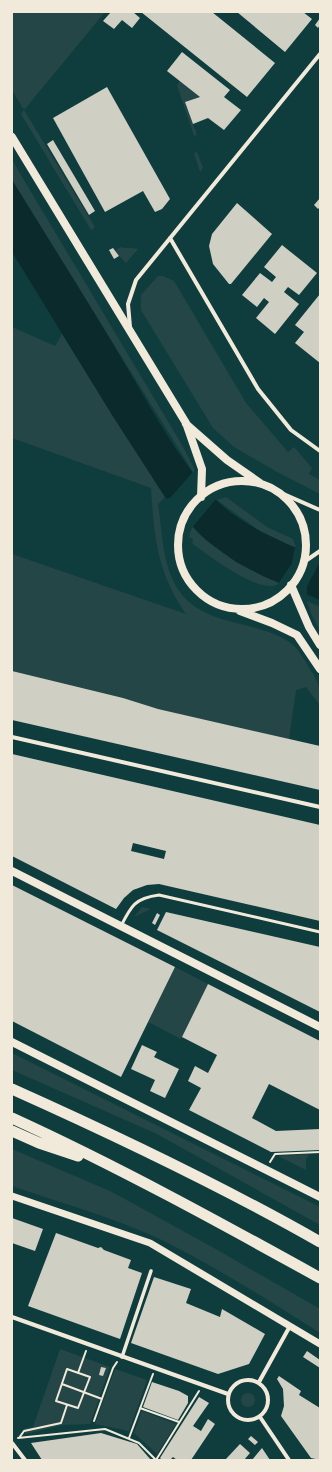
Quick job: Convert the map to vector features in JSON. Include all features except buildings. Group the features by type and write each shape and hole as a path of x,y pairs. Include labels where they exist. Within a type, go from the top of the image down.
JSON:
{"highway":[{"path":"12,1089 95,1126 206,1180 320,1242"},
{"path":"12,1118 114,1168 220,1223 320,1278"},
{"path":"12,1131 39,1143 114,1168"}],"main road":[{"path":"12,138 186,423 202,469 201,498"},
{"path":"186,423 227,460 262,485"},
{"path":"233,608 252,609 267,605 289,588 304,562 306,549 304,528 296,510 285,498 270,488 246,481 230,482 209,491 191,508 182,523 180,531 178,553 185,573 206,598 220,605 233,608 272,623 297,635 320,669"},
{"path":"289,588 295,594 309,628 320,645"},
{"path":"12,871 320,1027"},
{"path":"12,1042 320,1197"}],"street":[{"path":"130,331 128,304 136,280 320,54"},
{"path":"170,238 258,389 292,430 320,451"},
{"path":"270,488 320,510"},
{"path":"304,562 318,552"},
{"path":"12,737 320,807"},
{"path":"12,1196 150,1243 320,1344"},
{"path":"122,1357 151,1271"},
{"path":"12,1316 122,1357 228,1394"},
{"path":"259,1382 290,1325"},
{"path":"247,1379 259,1382 264,1387 268,1399 264,1412 260,1417 247,1420 235,1416 229,1408 228,1394 231,1388 241,1380 247,1379"},
{"path":"260,1417 289,1460"},
{"path":"12,1443 25,1460"}],"lane":[{"path":"121,926 134,903 144,897 159,895 320,932"}],"path":[{"path":"265,1170 275,1154 320,1152"},
{"path":"78,1372 88,1344"},
{"path":"94,1421 113,1368 122,1357"},
{"path":"129,1438 155,1368"},
{"path":"67,1369 78,1372 90,1376 78,1408 56,1401 67,1369"},
{"path":"62,1384 102,1398"},
{"path":"67,1404 61,1423 24,1431 19,1438 105,1429 139,1443 156,1460 203,1385"},
{"path":"140,1408 179,1422"}],"shaded area":[{"path":"12,12 105,12 24,110 12,90"},
{"path":"180,81 200,97 185,102 197,135 194,136 177,85"},
{"path":"24,110 95,227 91,230 21,114"},
{"path":"197,152 203,168 200,172 194,153"},
{"path":"12,160 182,445 195,470 193,472 12,180"},
{"path":"12,180 98,319 178,453 202,485 226,509 251,526 320,558 320,600 263,576 236,562 205,539 165,497 112,415 12,252"},
{"path":"120,247 138,249 126,263 115,251"},
{"path":"158,276 163,276 174,281 246,403 288,452 294,447 312,468 309,474 320,480 320,494 279,473 234,447 213,428 141,310 141,295"},
{"path":"12,327 55,346 62,334 165,497 158,504 167,565 171,577 184,597 196,607 209,614 279,636 292,644 301,654 315,676 318,684 320,705 306,687 296,690 289,739 158,709 12,671 12,554 186,614 176,599 163,569 156,538 151,488 12,438"},
{"path":"226,497 267,527 293,539 296,548 261,532 217,500"},
{"path":"192,527 201,536 233,560 279,583 272,586 261,585 235,573 192,543 193,539 189,537"},
{"path":"307,601 320,607 320,630 312,616"},
{"path":"142,907 151,909 134,917"},
{"path":"175,967 208,984 181,1039 148,1022"},
{"path":"12,1053 320,1207 320,1225 157,1134 12,1070"},
{"path":"12,1149 112,1192 320,1309 320,1333 225,1274 166,1242 109,1218 12,1186"},
{"path":"309,1154 306,1160 306,1170 278,1156"},
{"path":"60,1349 110,1367 90,1424 63,1425 26,1434 23,1429 33,1427"},
{"path":"115,1369 147,1380 129,1431 95,1424"},
{"path":"245,1393 251,1393 255,1397 255,1403 251,1407 245,1407 241,1403 241,1397"},
{"path":"142,1411 176,1424 157,1454 134,1433"}],"pier":[{"path":"193,472 216,499 191,529 164,499 170,498"},
{"path":"295,546 320,556 320,562 307,586 307,596 278,584 292,563"}]}
